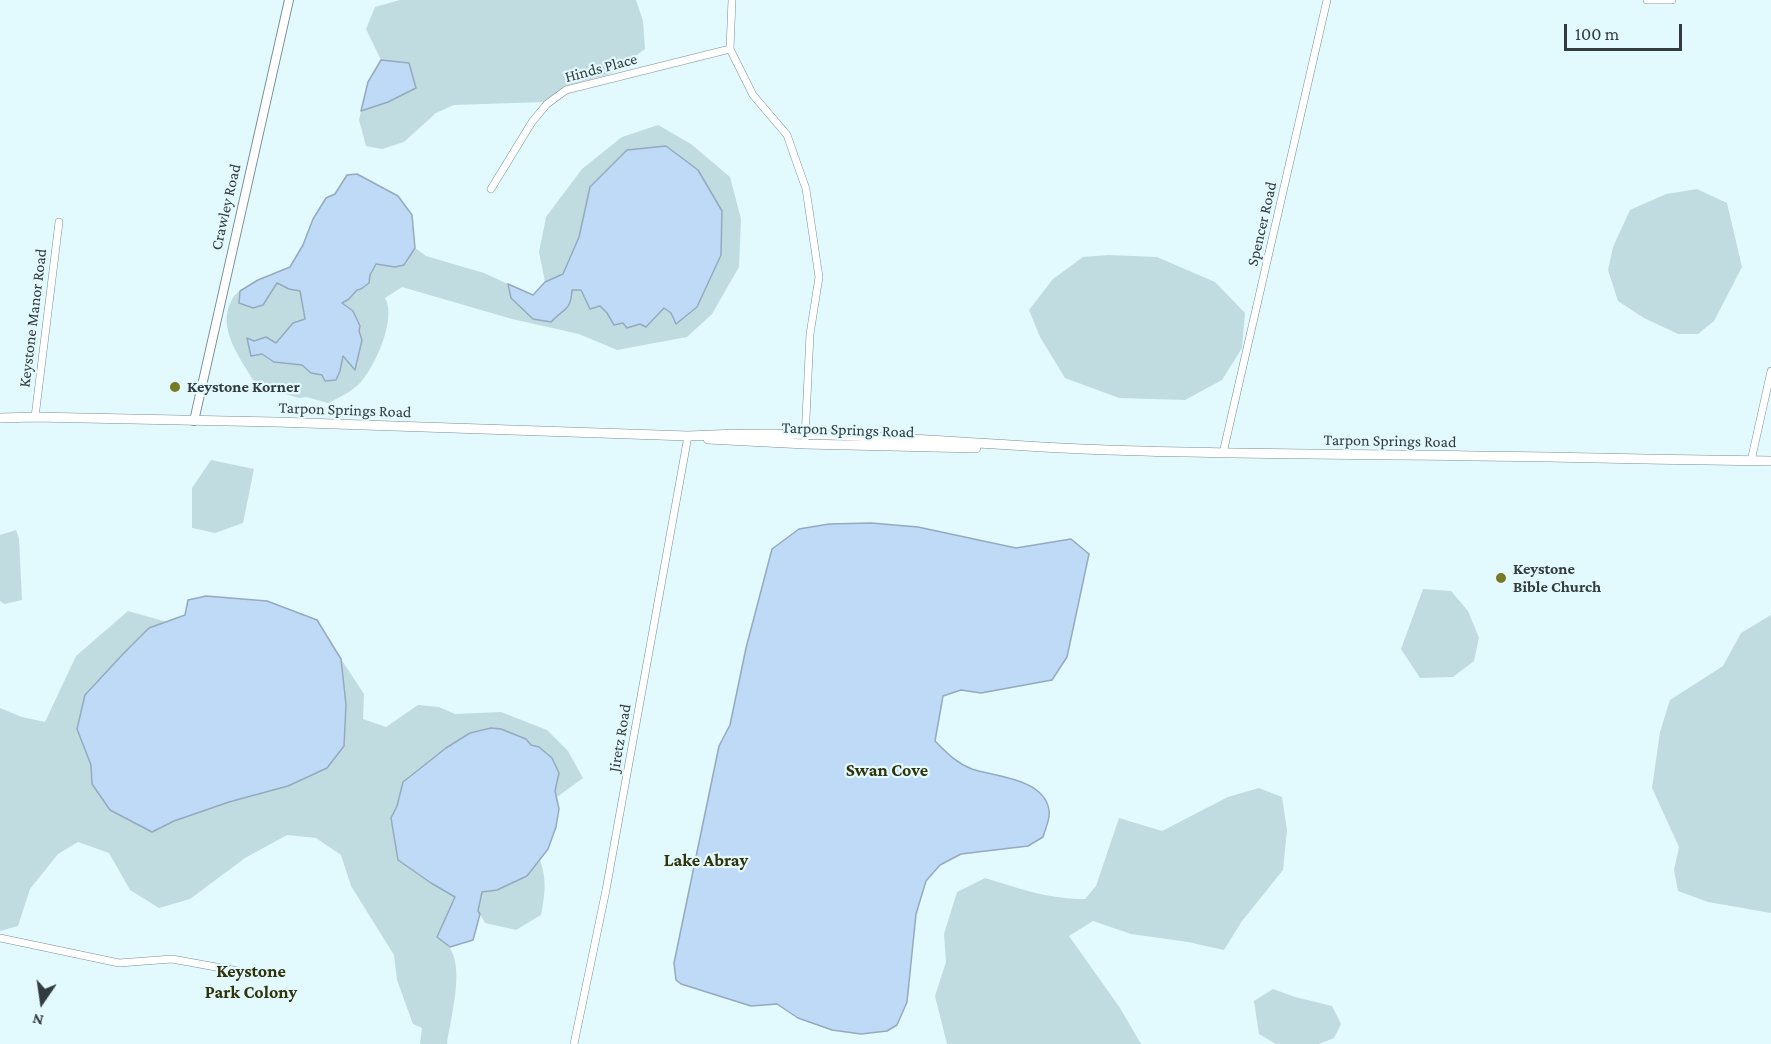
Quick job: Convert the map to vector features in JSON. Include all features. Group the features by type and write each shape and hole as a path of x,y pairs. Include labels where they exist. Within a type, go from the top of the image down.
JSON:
{"main road":[{"name":"Tarpon Springs Road","path":"0,418 194,421 688,436 723,434 805,440 958,441 1008,447 1223,453 1771,461"}],"street":[{"name":"Crawley Road","path":"194,421 289,0"},
{"path":"732,0 730,49 753,95 787,135 806,189 819,277 810,334 805,440"},
{"name":"Spencer Road","path":"1223,453 1327,0"},
{"path":"1647,0 1672,0"},
{"name":"Hinds Place","path":"491,189 532,122 547,104 566,90 730,49"},
{"name":"Keystone Manor Road","path":"35,417 59,222"},
{"path":"1751,461 1771,371"},
{"name":"Jiretz Road","path":"574,1044 602,913 688,436"},
{"path":"0,938 119,963 172,958 260,975"}],"shaded area":[{"path":"400,0 636,0 643,21 645,49 610,74 565,86 544,102 454,105 436,113 404,142 382,149 366,146 359,120 361,111 388,102 409,63 381,60 366,29 375,7"},
{"path":"658,125 691,144 730,177 741,219 739,267 712,314 687,337 617,350 579,334 512,319 402,287 385,298 388,317 383,342 366,376 353,389 328,403 306,397 299,398 256,385 239,357 227,326 227,316 232,300 240,291 239,303 272,292 277,282 289,289 300,291 305,319 293,323 276,343 252,355 263,354 274,362 302,365 311,373 322,375 340,371 343,356 354,369 362,340 360,326 353,311 341,303 362,286 376,264 406,264 415,248 426,256 484,273 508,284 511,298 551,322 567,309 571,290 581,290 590,309 599,306 624,322 646,327 664,308 671,313 677,323 697,307 721,255 722,211 590,187 579,237 563,274 545,282 539,252 546,217 582,169 622,137"},
{"path":"1697,189 1727,203 1742,267 1714,321 1698,334 1678,334 1644,318 1618,301 1608,270 1613,247 1630,210 1666,194"},
{"path":"1108,255 1157,257 1215,282 1245,313 1242,348 1222,380 1185,400 1119,398 1065,378 1040,337 1029,310 1053,279 1083,257"},
{"path":"211,460 254,469 243,523 215,533 192,528 192,488"},
{"path":"16,530 19,539 22,600 4,604 0,601 0,535"},
{"path":"1423,589 1451,591 1468,611 1479,638 1474,661 1453,677 1420,678 1401,649"},
{"path":"128,611 167,622 149,628 77,729 91,765 92,784 152,832 174,821 229,802 288,786 344,746 346,705 341,659 364,694 363,719 386,727 418,705 439,707 455,714 501,712 547,730 568,751 583,778 557,797 555,791 559,773 525,739 446,748 403,782 397,807 391,818 431,883 455,897 437,937 448,946 456,966 455,993 447,1044 420,1044 422,1028 413,1024 397,980 394,955 351,886 341,855 316,838 287,835 245,858 190,899 159,908 130,890 109,853 78,842 58,854 30,889 18,926 0,931 0,708 22,717 45,722 76,656"},
{"path":"1771,615 1771,913 1708,902 1678,891 1674,870 1679,847 1652,788 1660,732 1670,700 1723,666 1741,633"},
{"path":"1259,788 1282,797 1287,830 1283,870 1242,921 1224,950 1131,934 1093,921 1069,936 1120,1008 1141,1044 947,1044 935,996 946,962 944,934 957,892 985,878 1047,895 1085,899 1096,886 1119,818 1162,831 1228,797"},
{"path":"540,860 545,887 541,915 516,930 485,923 478,911 482,892 497,890 527,876"},
{"path":"1273,989 1332,1006 1341,1024 1334,1038 1319,1044 1276,1044 1259,1034 1254,1001"}],"water":[{"path":"381,60 409,63 416,88 388,102 361,111 368,82"},
{"path":"666,146 698,170 722,211 721,255 697,307 676,324 671,313 664,308 646,327 640,324 627,328 623,323 614,325 600,306 590,309 581,290 572,290 568,306 551,322 533,319 511,298 508,284 533,295 545,282 563,274 579,237 590,187 627,150"},
{"path":"357,174 398,196 412,215 415,248 404,265 395,267 376,264 370,275 369,283 342,303 353,311 360,326 362,340 355,370 343,356 336,380 325,381 322,375 311,373 302,365 274,362 262,354 251,356 247,338 254,341 266,337 276,343 293,323 305,319 300,291 277,283 263,305 253,308 239,303 240,291 258,280 290,267 303,245 313,219 326,198 335,194 347,175"},
{"path":"871,523 918,527 1016,548 1071,539 1089,554 1067,657 1052,680 981,693 961,690 943,696 935,741 966,767 1017,780 1038,791 1045,799 1049,810 1049,820 1043,837 1028,846 961,854 940,865 926,881 916,914 907,1002 897,1025 887,1031 861,1034 832,1030 798,1018 777,1004 751,1006 681,984 676,980 674,963 719,746 730,725 746,648 772,549 799,529 829,524"},
{"path":"206,596 267,601 317,620 341,659 346,705 344,746 327,768 288,786 229,802 174,821 152,832 110,810 92,784 91,765 77,729 85,695 123,654 149,628 185,615 188,600"},
{"path":"491,728 501,729 526,739 531,745 539,747 552,758 559,773 555,791 559,809 556,827 548,849 527,876 497,890 482,892 478,911 480,914 473,940 450,947 437,937 455,897 398,860 391,818 397,806 403,782 446,748 470,733"}],"place":[{"name":"Keystone Korner","path":"175,387"},
{"name":"Keystone Bible Church","path":"1501,578"}],"district":[{"name":"Swan Cove","path":"887,770"},
{"name":"Lake Abray","path":"706,860"},
{"name":"Keystone Park Colony","path":"251,981"}]}
